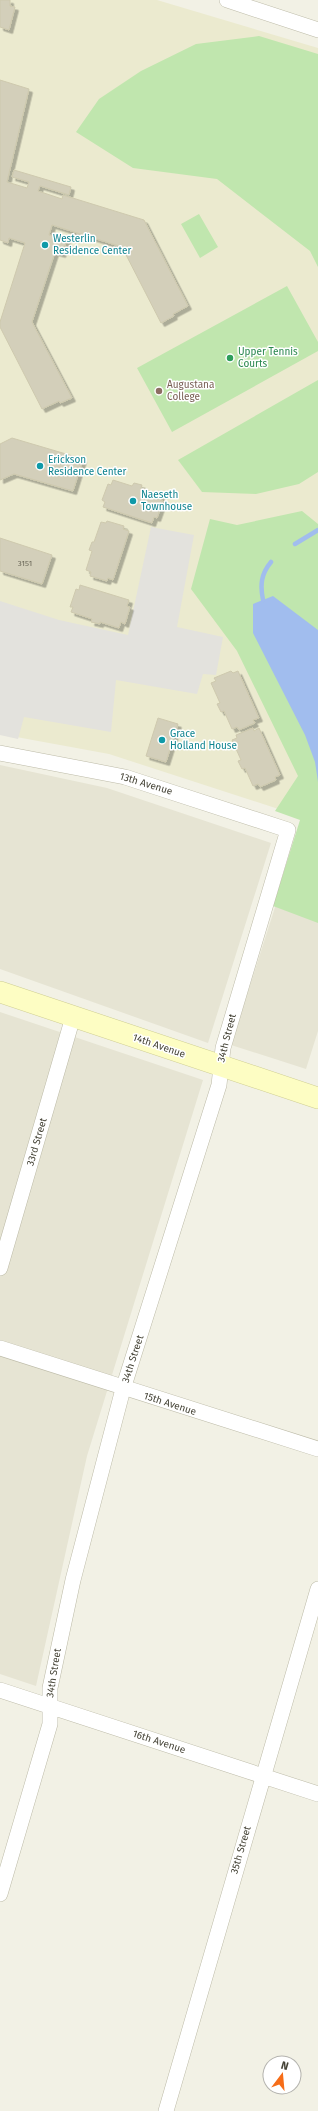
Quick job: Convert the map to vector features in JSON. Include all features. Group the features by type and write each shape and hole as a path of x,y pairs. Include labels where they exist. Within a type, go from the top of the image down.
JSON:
{"street":[{"path":"227,0 318,30"},
{"name":"13th Avenue","path":"0,753 125,776 288,830"},
{"name":"34th Street","path":"0,1894 50,1724 50,1688 73,1580 123,1389 219,1085 223,1048 288,830"},
{"name":"14th Avenue","path":"0,992 318,1098"},
{"name":"33rd Street","path":"0,1268 73,1017"},
{"name":"15th Avenue","path":"0,1348 123,1389 318,1449"},
{"name":"35th Street","path":"166,2111 318,1589"},
{"name":"16th Avenue","path":"0,1690 318,1794"}],"shaded area":[{"name":"Augustana College","path":"0,0 157,0 318,48 318,914 303,817 109,754 0,734"},
{"path":"151,527 194,535 177,627 223,637 216,675 203,674 197,694 116,680 111,732 24,717 18,739 0,735 0,601 59,620 128,635"},
{"path":"0,765 107,788 271,843 208,1043 0,969"},
{"path":"277,901 318,914 318,1031 306,1069 231,1045"},
{"path":"0,1012 203,1080 87,1456 36,1686 0,1674"}],"green space":[{"path":"259,36 318,54 318,267 310,251 217,179 133,168 76,132 99,99 141,71 196,44"},
{"path":"199,214 218,247 200,258 181,224"},
{"name":"Upper Tennis Courts","path":"287,286 318,342 318,351 172,432 137,368"},
{"path":"318,380 318,472 299,484 256,494 202,492 178,460"},
{"path":"302,511 318,524 318,923 273,906 300,820 275,811 298,776 237,651 191,589 210,519 237,525"}],"water":[{"path":"273,596 318,630 318,782 315,762 305,735 253,633 253,604"}],"building":[{"path":"0,0 10,0 10,6 15,7 9,30 0,27"},
{"name":"Westerlin Residence Center","path":"0,80 29,89 7,182 27,188 29,182 12,177 14,170 71,187 69,195 40,186 38,191 62,199 63,195 144,220 188,306 173,314 174,316 161,323 122,247 52,225 49,235 67,240 62,254 55,252 32,322 72,398 60,403 59,401 42,409 0,327 0,322 25,243 9,238 8,243 0,240"},
{"name":"Erickson Residence Center","path":"12,438 83,459 73,491 14,474 0,480 0,444"},
{"name":"Naeseth Townhouse","path":"113,480 132,486 134,483 142,485 141,488 161,495 160,500 163,501 157,518 154,517 152,523 103,507 105,502 102,500 108,484 111,485"},
{"name":"Naeseth Townhouse","path":"107,521 124,526 123,529 129,531 113,580 108,578 107,581 90,576 91,572 86,570 92,551 89,550 92,542 94,542 101,522 106,523"},
{"path":"0,538 52,555 42,584 0,571"},
{"path":"80,585 129,600 127,606 130,607 125,624 121,622 119,628 100,622 100,624 91,622 92,619 71,612 73,607 70,607 76,589 79,590"},
{"path":"231,671 233,673 238,671 259,718 253,720 255,723 239,730 237,727 232,729 224,711 221,712 217,704 220,703 211,683 216,681 214,678"},
{"name":"Grace Holland House","path":"158,718 178,724 166,762 146,756"},
{"path":"253,728 254,731 259,728 280,775 275,777 276,780 260,787 258,784 253,786 245,768 242,769 238,761 241,760 232,740 237,738 236,735"}],"waterway":[{"path":"295,544 318,530"},
{"path":"263,600 263,575 271,562"}],"place":[{"name":"Westerlin Residence Center","path":"45,245"},
{"name":"Upper Tennis Courts","path":"230,358"},
{"name":"Augustana College","path":"159,391"},
{"name":"Erickson Residence Center","path":"40,466"},
{"name":"Naeseth Townhouse","path":"133,501"},
{"name":"Grace Holland House","path":"162,740"}]}
